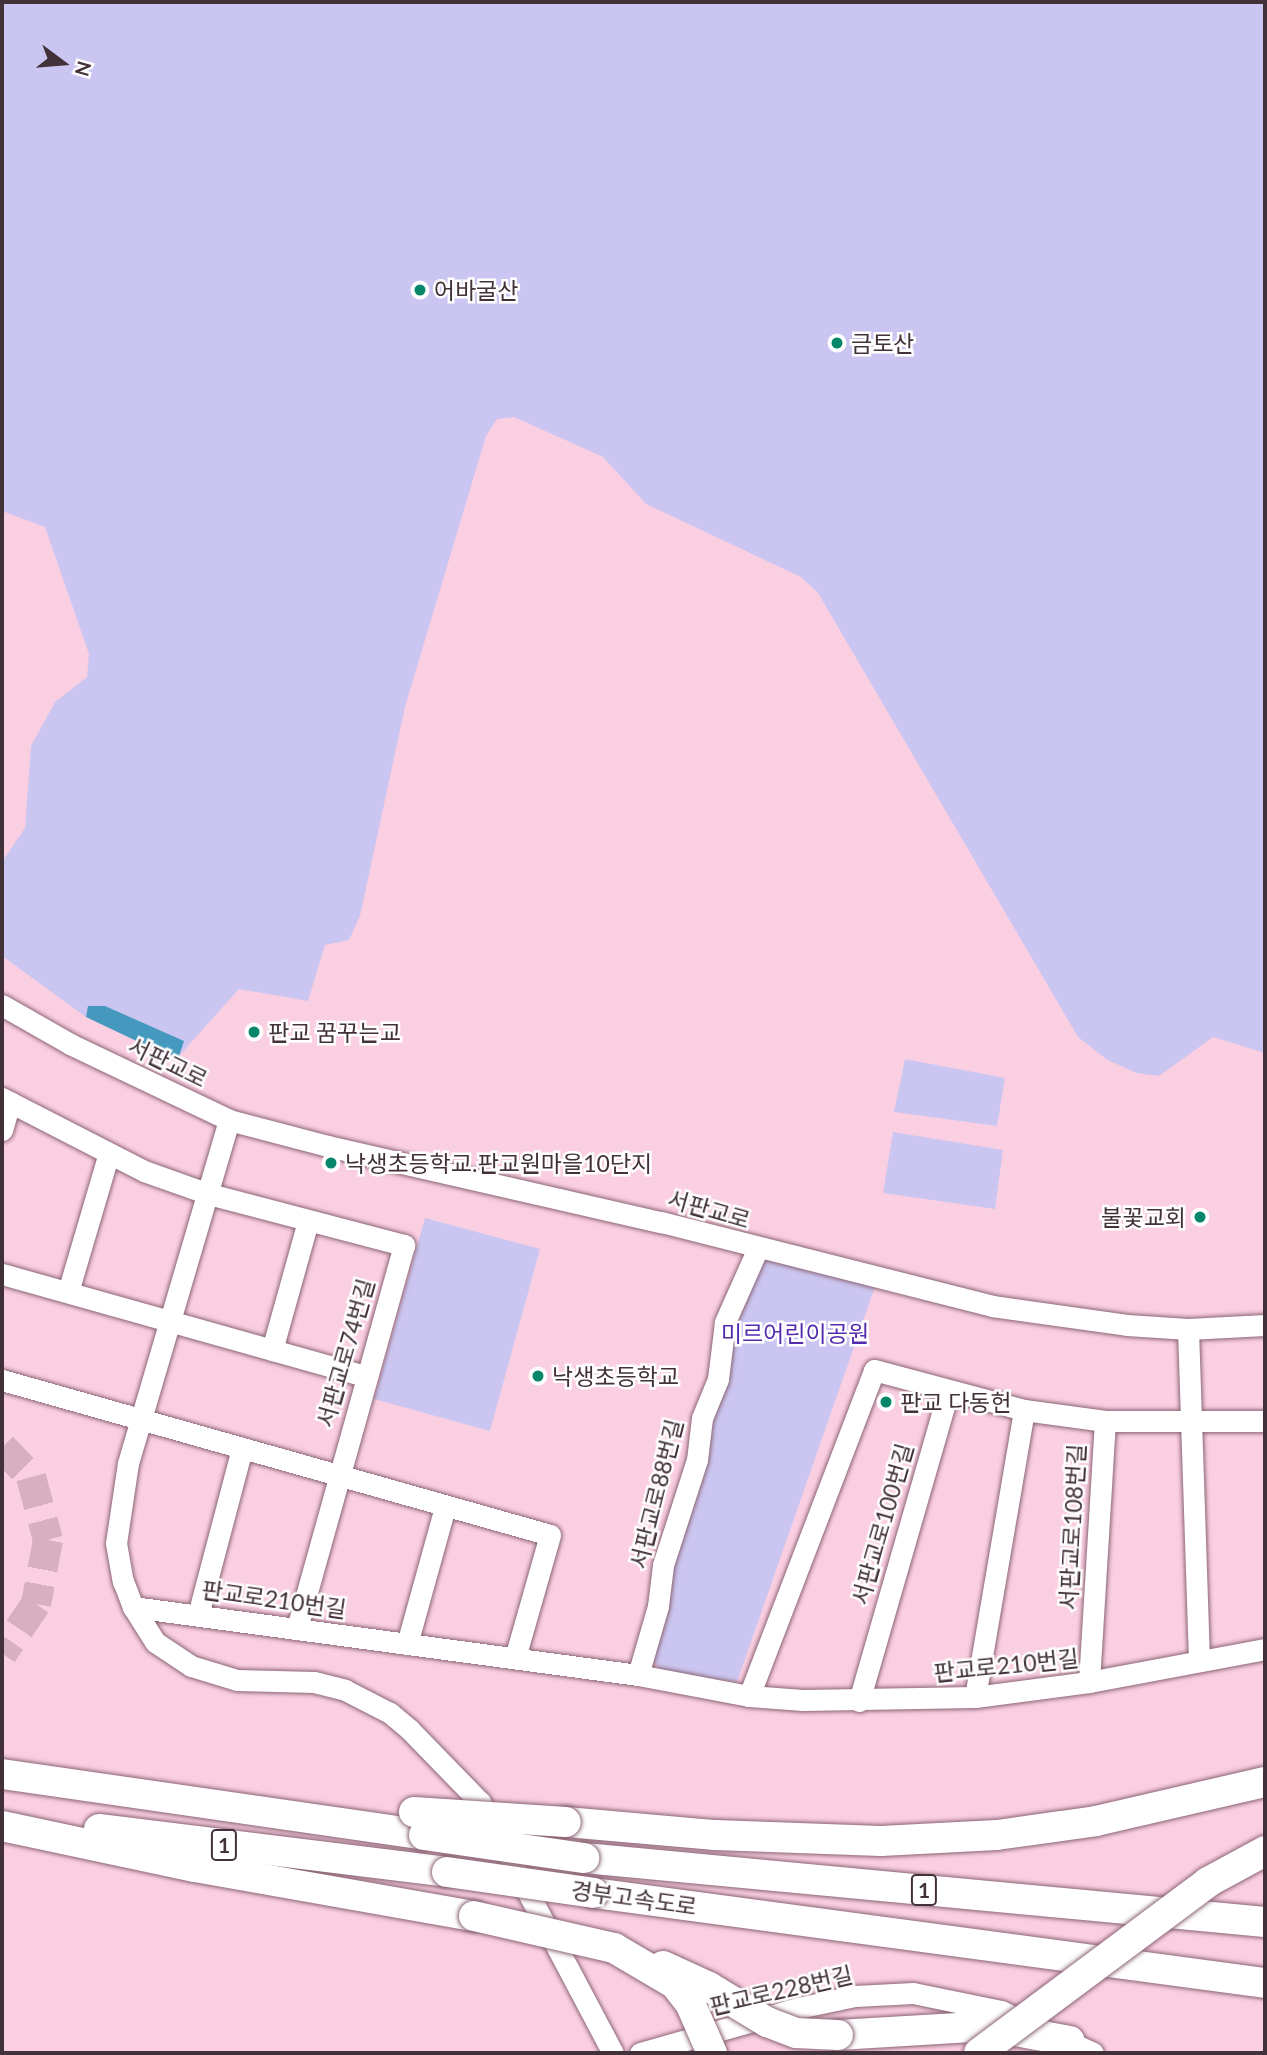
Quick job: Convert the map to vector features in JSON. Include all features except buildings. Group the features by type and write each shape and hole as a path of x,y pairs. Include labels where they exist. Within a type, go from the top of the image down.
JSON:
{"highway":[{"name":"경부고속도로","path":"3,1774 419,1824 584,1857 1265,1922"},
{"path":"419,1824 566,1822 715,1835 881,1841 997,1835 1096,1821 1265,1782"},
{"name":"경부고속도로","path":"2,1816 447,1872 1265,1983"},
{"path":"2,1826 195,1867 474,1916 614,1948 709,1987 767,2022 796,2033 838,2035 988,2026 1082,2047"},
{"path":"979,2053 1208,1882 1265,1851"},
{"path":"614,1948 675,1984 690,2003 712,2053"}],"street":[{"name":"서판교로","path":"2,1005 70,1044 229,1120 662,1222 757,1250 1058,1318 1188,1329 1265,1325"},
{"path":"2,1130 6,1100 108,1156 209,1194 308,1221 272,1350"},
{"path":"229,1120 128,1463 116,1544 122,1581 133,1607 155,1642 191,1666 237,1680 314,1682 345,1690 390,1713 410,1730 480,1802 613,2053"},
{"path":"68,1292 108,1156"},
{"name":"서판교로74번길","path":"297,1629 336,1477 404,1245 308,1221"},
{"name":"서판교로88번길","path":"638,1675 658,1606 663,1565 697,1460 702,1418 718,1379 725,1322 757,1250"},
{"path":"2,1274 365,1376"},
{"path":"1188,1329 1194,1424 1199,1661"},
{"path":"749,1696 874,1370 948,1392 1024,1410 1105,1421"},
{"path":"2,1380 141,1422 550,1535 515,1658"},
{"name":"서판교로100번길","path":"859,1701 948,1392"},
{"path":"975,1697 1024,1410"},
{"name":"서판교로108번길","path":"1089,1682 1105,1421 1194,1424 1265,1420"},
{"path":"198,1615 242,1449"},
{"path":"407,1644 445,1507"},
{"name":"판교로210번길","path":"133,1607 638,1675 749,1696 859,1701 975,1697 1089,1682 1265,1649"},
{"name":"판교로228번길","path":"640,2053 798,2008 855,1996 913,1993 1001,2011 1082,2047"}],"green space":[{"path":"2,2 1265,2 1265,1053 1213,1037 1159,1076 1136,1073 1106,1059 1078,1037 818,593 801,577 646,504 603,457 514,417 497,419 486,436 405,707 360,916 349,940 325,945 308,1001 239,989 179,1056 164,1054 86,1017 2,956 2,862 25,828 31,746 55,702 87,677 89,654 45,527 2,511"},
{"path":"905,1059 1005,1078 997,1126 894,1112"},
{"path":"893,1132 1003,1150 995,1209 883,1193"},
{"path":"425,1218 540,1249 490,1431 374,1399"},
{"name":"미르어린이공원","path":"768,1260 876,1284 737,1682 661,1671 649,1656 747,1273"}],"water":[{"path":"88,1006 105,1006 184,1041 179,1056 164,1054 86,1017"}],"tunnel":[{"path":"2,1447 31,1477 48,1540 36,1604 2,1654"}],"place":[{"name":"어바굴산","path":"420,290"},
{"name":"금토산","path":"837,343"},
{"name":"판교 꿈꾸는교","path":"254,1032"},
{"name":"낙생초등학교.판교원마을10단지","path":"331,1163"},
{"name":"불꽃교회","path":"1200,1217"},
{"name":"낙생초등학교","path":"538,1376"},
{"name":"판교 다동헌","path":"886,1402"}]}
